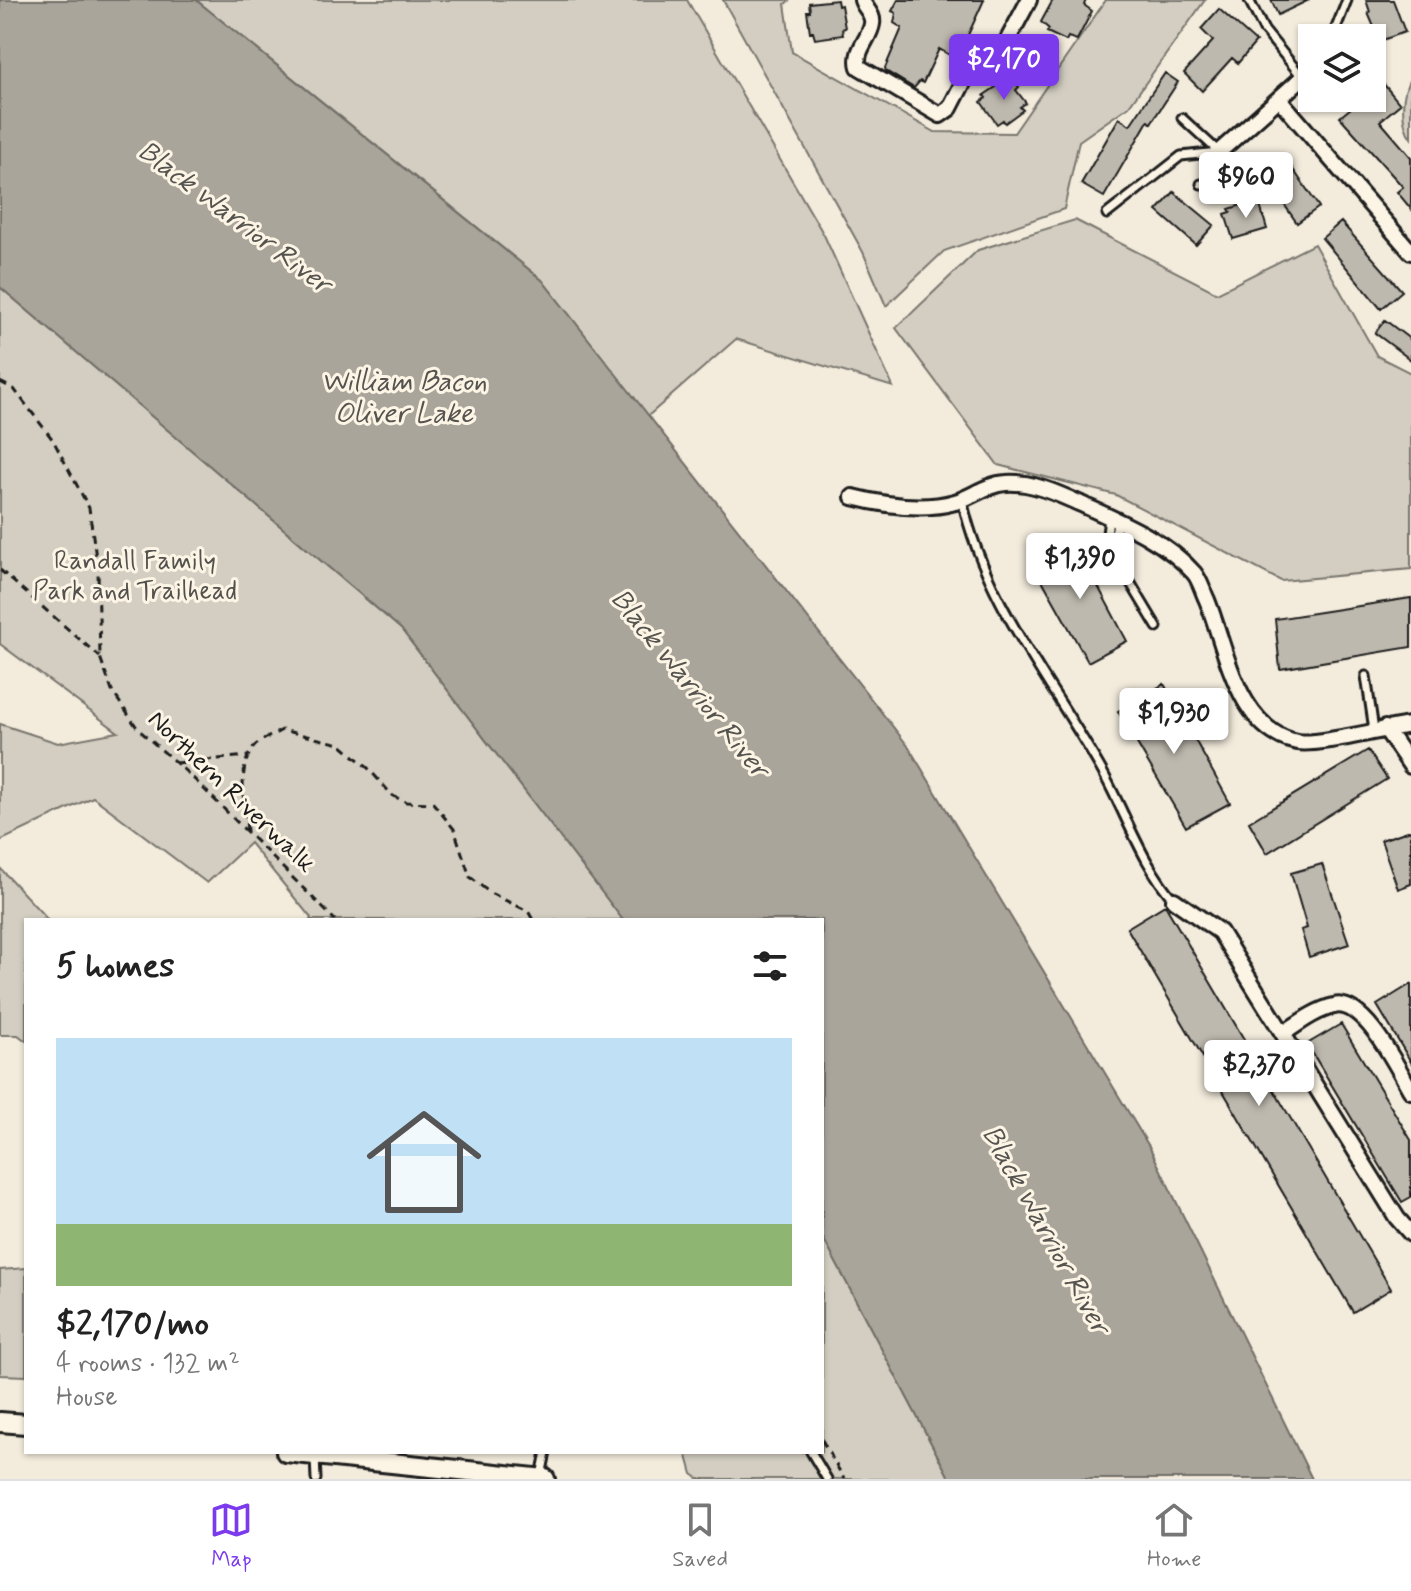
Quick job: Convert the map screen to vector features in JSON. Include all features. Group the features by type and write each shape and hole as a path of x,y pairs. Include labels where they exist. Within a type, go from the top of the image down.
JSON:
{"main road":[{"path":"0,1422 24,1424"},
{"path":"305,1454 542,1478"}],"street":[{"path":"862,0 872,17 872,24 858,54 859,67 940,115 950,108 966,77 997,60 1029,0"},
{"path":"1219,152 1298,83"},
{"path":"1280,100 1411,252"},
{"path":"853,497 886,505 937,504 962,499 1004,482 1052,492 1158,541 1196,574 1230,670 1245,701 1266,727 1289,739 1310,743 1411,725"},
{"path":"1380,729 1411,766"},
{"path":"1174,900 1220,932 1397,1218 1411,1234"},
{"path":"1284,1033 1335,1005 1348,1006 1364,1018 1411,1091"}],"lane":[{"path":"1249,0 1264,30 1298,65"},
{"path":"1338,24 1347,0"},
{"path":"1182,118 1219,152 1230,185"},
{"path":"1107,214 1181,156 1219,152"},
{"path":"1201,184 1230,185 1248,181"},
{"path":"962,499 971,538 1018,635 1102,771 1158,882 1174,900"},
{"path":"1114,520 1106,542 1157,627"},
{"path":"1366,676 1380,729"},
{"path":"542,1478 546,1454"},
{"path":"812,1454 827,1479"},
{"path":"315,1455 316,1479"}],"path":[{"name":"Northern Riverwalk","path":"0,382 14,389 53,440 89,508 98,572 100,657 112,691 138,729 247,831 333,918"},
{"path":"0,570 100,657"},
{"path":"247,831 244,778 248,756 258,743 282,730 340,744 368,768 393,796 406,802 433,803 454,829 470,877 490,893 528,911 532,918"},
{"path":"176,763 248,756"},
{"path":"824,1444 844,1479"}],"green space":[{"path":"196,0 687,0 824,235 893,387 736,339 648,416 542,280"},
{"path":"723,0 790,0 785,4 792,52 935,132 1014,133 1106,0 1205,0 1129,106 1079,141 1064,209 944,251 886,306 863,252"},
{"path":"1411,77 1411,138 1403,108"},
{"path":"1075,220 1217,293 1314,244 1377,356 1411,373 1411,569 1281,581 1116,495 998,465 896,328 978,250"},
{"name":"Randall Family Park and Trailhead","path":"0,287 401,629 621,918 311,918 250,843 207,883 93,797 0,841 0,724 58,743 118,732 0,644"},
{"path":"0,868 46,918 24,918 24,1040 18,1035 0,1035"},
{"path":"824,1240 950,1479 699,1479 692,1474 687,1454 824,1454"},
{"path":"24,1268 24,1376 0,1375 0,1270"}],"water":[{"name":"William Bacon Oliver Lake","path":"0,0 196,0 542,280 908,746 1150,1148 1312,1479 950,1479 824,1240 824,918 621,918 401,629 0,287"}],"building":[{"path":"837,0 838,6 841,5 845,28 842,29 843,35 815,39 813,32 810,32 809,3"},
{"path":"898,0 984,0 957,59 939,49 923,83 920,81 914,88 885,68 902,28 894,23 896,13 892,11"},
{"path":"1053,0 1086,0 1084,5 1092,11 1077,40 1068,37 1066,41 1047,32 1049,29 1041,22"},
{"path":"1271,0 1309,0 1278,15"},
{"path":"1366,0 1393,0 1405,32 1386,39 1386,24 1373,24"},
{"path":"1219,9 1256,42 1238,63 1232,58 1202,91 1184,73 1213,41 1201,29"},
{"path":"1165,73 1178,82 1151,123 1148,121 1104,197 1081,184 1119,118 1130,125"},
{"path":"1008,79 1013,79 1019,87 1016,90 1026,103 1020,107 1023,110 1005,123 1003,120 997,124 981,102 986,98 984,95"},
{"path":"1386,87 1400,104 1380,121 1411,157 1411,209 1397,192 1403,187 1340,117 1346,112 1386,112"},
{"path":"1288,162 1319,207 1297,223 1266,178"},
{"path":"1174,192 1214,225 1196,245 1157,211"},
{"path":"1259,202 1267,229 1233,239 1225,214 1231,212 1229,209"},
{"path":"1341,222 1402,291 1381,309 1322,238"},
{"path":"1385,320 1411,340 1411,360 1375,333"},
{"path":"1073,539 1127,641 1088,662 1033,564"},
{"path":"1411,598 1411,647 1280,669 1275,619"},
{"path":"1164,684 1230,803 1186,827 1118,711"},
{"path":"1368,750 1387,779 1267,853 1249,822"},
{"path":"1411,830 1411,884 1398,889 1381,840"},
{"path":"1322,864 1349,944 1309,957 1301,930 1307,928 1291,873"},
{"path":"1165,905 1391,1289 1353,1312 1127,928"},
{"path":"1411,984 1411,1062 1377,1005"},
{"path":"1341,1024 1411,1140 1411,1197 1402,1202 1307,1044"}],"water label":[{"name":"Black Warrior River","path":"234,218"},
{"name":"Black Warrior River","path":"689,684"},
{"name":"Black Warrior River","path":"1045,1230"}]}
